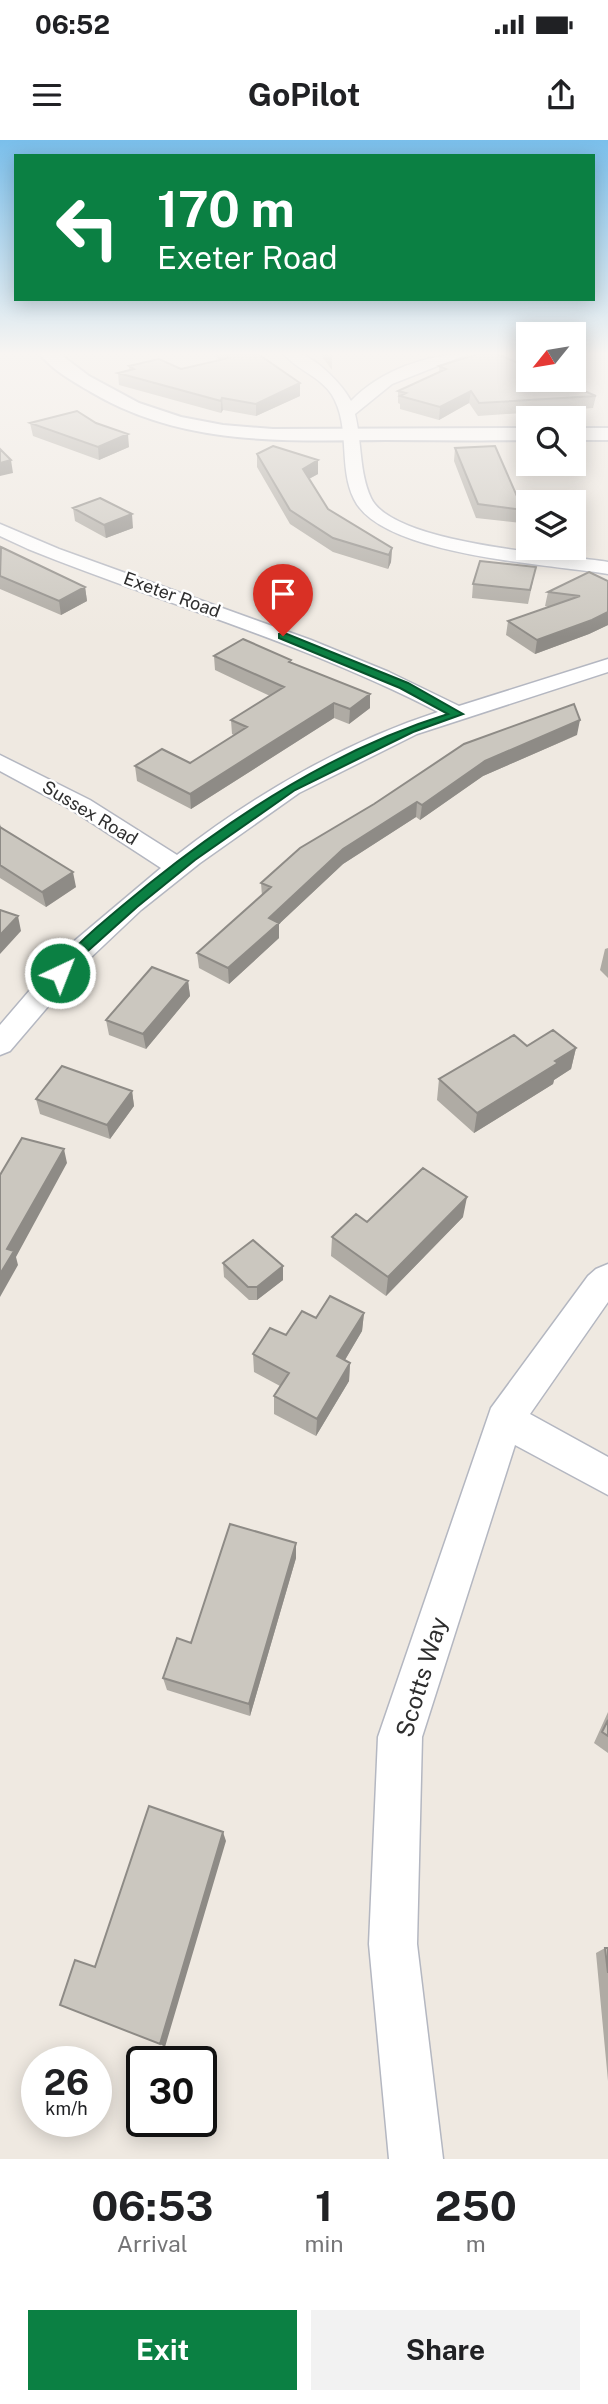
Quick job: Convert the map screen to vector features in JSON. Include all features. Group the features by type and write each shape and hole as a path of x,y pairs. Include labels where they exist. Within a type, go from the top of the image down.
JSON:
{"street":[{"path":"356,448 361,492 372,513 396,527 434,541 473,549 608,568"},
{"name":"Exeter Road","path":"0,529 283,636 404,685 458,714"},
{"path":"0,1044 76,955 178,867 291,788 409,729 608,665"},
{"name":"Sussex Road","path":"0,762 81,805 178,867"},
{"name":"Scotts Way","path":"416,2159 393,1944 400,1737 504,1420 600,1286 608,1279"},
{"path":"504,1420 608,1477"}],"building":[{"path":"269,448 280,448 318,460 303,469 328,509 392,548 389,555 333,538 290,510 257,454"},
{"path":"455,448 496,448 516,494 516,509 478,504"},
{"path":"0,449 11,460 0,463"},
{"path":"100,498 132,514 104,525 73,508"},
{"path":"1,547 85,587 59,601 0,576"},
{"path":"480,561 536,567 530,590 473,584"},
{"path":"589,572 608,581 608,612 537,640 508,621 580,596 548,592"},
{"path":"243,639 291,660 289,662 370,694 350,709 334,703 190,794 135,766 162,749 190,763 247,727 231,720 284,687 214,656"},
{"path":"574,704 580,720 485,761 422,805 417,802 343,849 269,918 279,923 228,968 197,953 271,887 261,883 300,848 374,804 464,744"},
{"path":"0,827 73,872 42,892 0,865"},
{"path":"0,910 18,916 0,935"},
{"path":"152,967 188,981 143,1034 106,1020"},
{"path":"553,1030 576,1048 555,1061 558,1063 477,1113 439,1079 514,1035 527,1046"},
{"path":"62,1066 132,1091 107,1125 36,1099"},
{"path":"22,1138 64,1149 7,1249 14,1251 0,1274 0,1175"},
{"path":"423,1168 467,1197 388,1277 332,1237 356,1214 367,1222"},
{"path":"253,1240 283,1266 257,1287 248,1287 223,1263"},
{"path":"330,1296 364,1313 337,1356 350,1363 317,1419 274,1396 289,1373 253,1354 270,1328 286,1335 302,1311 316,1318"},
{"path":"230,1524 296,1543 249,1704 163,1678 177,1638 191,1643"},
{"path":"608,1720 608,1736 602,1732"},
{"path":"149,1806 223,1832 160,2044 60,2005 75,1960 95,1967"},
{"path":"605,1948 608,1948 608,1973"}],"route":[{"path":"60,973 132,904 191,857 291,788 409,729 458,714 404,685 283,636"}]}
